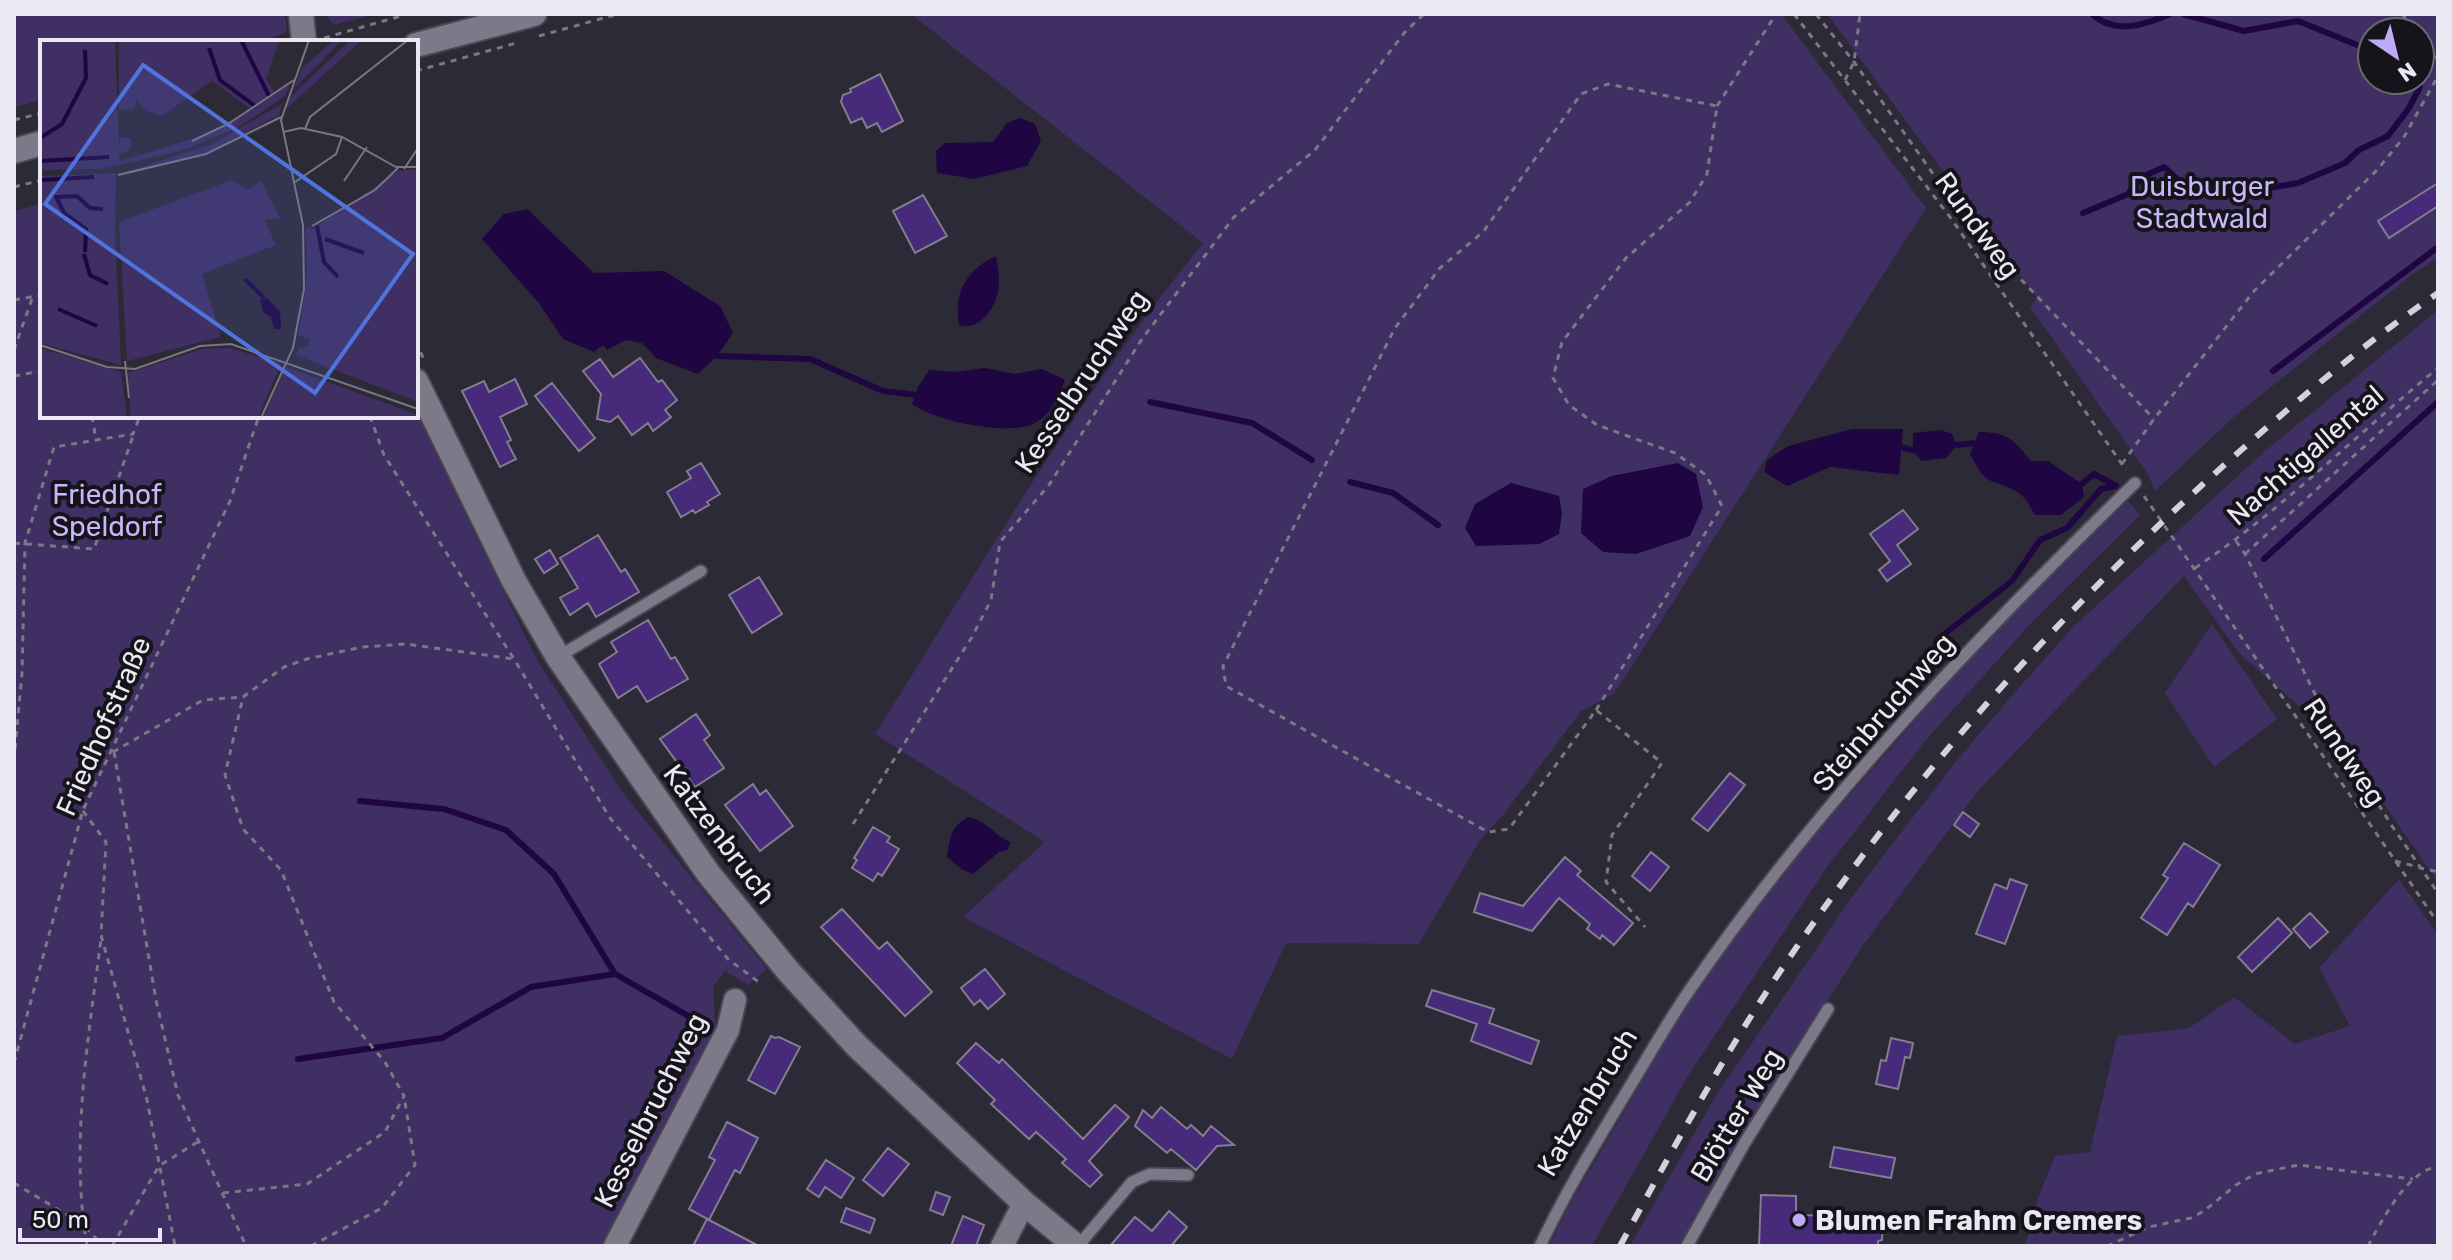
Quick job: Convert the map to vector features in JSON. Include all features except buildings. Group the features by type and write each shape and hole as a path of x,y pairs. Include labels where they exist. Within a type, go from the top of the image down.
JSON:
{"street":[{"path":"301,14 304,40"},
{"path":"418,44 534,14"},
{"path":"14,151 40,144"},
{"name":"Katzenbruch","path":"418,385 514,581 558,657 708,873 789,972 856,1045 1024,1203 1077,1246"},
{"name":"Kesselbruchweg","path":"615,1246 728,1030 735,1000"},
{"path":"1002,1246 1024,1203"}],"lane":[{"name":"Steinbruchweg","path":"1689,991 1809,833 1926,696 2017,598 2135,483"},
{"path":"558,657 701,571"},
{"name":"Katzenbruch","path":"1540,1246 1562,1201 1689,991"},
{"name":"Blötter Weg","path":"1687,1246 1744,1144 1828,1009"},
{"path":"1077,1246 1132,1182 1150,1174 1188,1175"}],"path":[{"path":"319,40 408,14"},
{"path":"418,70 618,14"},
{"name":"Kesselbruchweg","path":"853,824 972,637 991,600 1000,542 1049,485 1142,339 1234,217 1315,150 1405,32 1424,14"},
{"path":"1717,106 1608,84 1581,94 1483,232 1440,268 1395,328 1223,666 1226,686 1488,832 1509,829 1596,710 1722,506 1706,475 1675,453 1597,425 1569,405 1553,378 1562,342 1626,258 1690,202 1707,174 1717,106 1776,14"},
{"name":"Rundweg","path":"1794,14 1950,217 2122,464 2154,419"},
{"path":"1816,14 1854,62 1970,226 2154,419 2254,291 2378,169 2404,137 2438,76"},
{"path":"1845,80 1854,62 1860,14"},
{"path":"14,120 40,114"},
{"path":"14,187 40,180"},
{"path":"14,300 40,295"},
{"path":"14,350 33,296"},
{"name":"Nachtigallental","path":"2195,568 2236,541 2377,417 2438,368"},
{"path":"14,376 40,371"},
{"path":"2245,554 2438,380"},
{"path":"92,418 96,440"},
{"path":"14,543 94,549 139,418"},
{"name":"Friedhofstraße","path":"14,1063 83,810 230,501 258,418"},
{"path":"371,418 384,455 514,659 610,818 728,959 760,983"},
{"path":"14,761 22,673 25,543 54,447 133,434"},
{"name":"Rundweg","path":"2154,511 2438,923"},
{"path":"2236,541 2337,738 2438,893"},
{"path":"108,754 203,700 243,697 284,667 307,659 362,647 406,644 514,659"},
{"path":"14,673 22,673"},
{"path":"243,697 225,775 243,829 281,870 334,1002 385,1062 404,1096 415,1165 382,1208 311,1246"},
{"path":"1596,710 1662,763 1612,835 1606,882 1645,927"},
{"path":"114,752 156,1000 178,1095 246,1246"},
{"path":"83,810 106,842 101,935 85,1058 80,1163 87,1246"},
{"path":"2395,860 2438,872"},
{"path":"101,935 147,1100 175,1246"},
{"path":"223,1193 307,1184 385,1132 404,1096"},
{"path":"112,1246 159,1166 199,1141"},
{"path":"2107,1246 2149,1227 2191,1218 2255,1174 2298,1165 2413,1179"},
{"path":"2368,1246 2386,1213 2413,1179 2429,1167 2438,1167"},
{"path":"14,1183 84,1225 103,1246"}],"green space":[{"path":"14,14 285,14 287,32 266,40 40,40 40,100 14,107"},
{"path":"324,14 375,14 334,25"},
{"path":"911,14 1781,14 1926,208 1614,694 1581,711 1503,815 1480,840 1419,944 1286,943 1232,1059 963,917 1045,842 875,734 1072,421 1203,243"},
{"name":"Duisburger Stadtwald","path":"1827,14 2438,14 2438,258 2414,273 2236,415 2155,491 2148,474 2030,307 2037,298"},
{"name":"Friedhof Speldorf","path":"40,204 40,418 418,417 537,660 625,796 767,969 748,985 725,971 713,987 716,1035 608,1246 14,1246 14,211"},
{"path":"2438,310 2438,882 2343,745 2238,652 2184,576 1977,792 1861,948 1738,1144 1681,1246 1630,1246 1715,1097 1851,898 1953,765 2009,699 2073,627 2264,452"},
{"path":"2128,501 2140,515 2032,622 1924,742 1825,870 1689,1074 1592,1246 1549,1246 1570,1204 1694,993 1738,933 1814,836 2020,601"},
{"path":"2212,624 2277,719 2214,767 2165,693"},
{"path":"2399,879 2438,935 2438,1246 2025,1246 2038,1198 2055,1156 2090,1152 2117,1036 2189,1028 2234,997 2295,1044 2350,1026 2319,968"}],"shaded area":[{"path":"1020,118 1035,124 1041,141 1027,166 974,179 937,173 936,151 945,143 993,142 1007,123"},
{"path":"527,209 594,273 664,271 720,306 733,333 717,356 698,374 656,358 642,343 626,340 607,350 603,345 594,352 563,339 538,302 482,239 504,214"},
{"path":"996,256 999,283 992,307 975,324 959,325 958,303 964,283 977,268"},
{"path":"985,368 1014,374 1042,369 1065,380 1045,416 1021,427 971,425 937,416 912,404 929,370 954,372"},
{"path":"1852,429 1903,429 1899,475 1830,467 1787,486 1764,472 1767,460 1788,446"},
{"path":"1941,430 1952,434 1957,445 1946,458 1921,461 1913,450 1913,433"},
{"path":"1979,432 2010,439 2031,461 2048,461 2082,484 2084,497 2061,515 2035,515 2022,496 1987,478 1976,466 1970,454"},
{"path":"1678,463 1696,474 1703,507 1690,536 1636,554 1603,552 1581,533 1583,489 1612,476"},
{"path":"1511,483 1559,496 1562,513 1559,534 1539,544 1476,546 1465,528 1475,504"},
{"path":"968,817 982,822 1011,842 1007,850 999,852 973,874 947,857 954,829"}],"waterway":[{"path":"2092,14 2120,26 2150,22 2170,14"},
{"path":"2183,14 2244,31 2298,21 2356,45"},
{"path":"2083,213 2128,194 2142,177 2164,167 2193,194 2241,193 2298,183 2345,163 2359,150 2388,136 2415,96"},
{"path":"2273,371 2438,247"},
{"path":"717,356 810,359 883,391 917,395"},
{"path":"1150,402 1252,423 1312,460"},
{"path":"2264,559 2438,402"},
{"path":"1957,445 1974,443"},
{"path":"1900,447 1913,450"},
{"path":"2082,484 2094,474 2116,486"},
{"path":"1350,482 1393,493 1438,525"},
{"path":"1938,639 2012,581 2040,540 2067,528 2101,489 2116,486"},
{"path":"360,801 444,809 506,830 554,874 615,974 706,1026"},
{"path":"298,1059 442,1038 531,987 615,974"}],"railway":[{"path":"1620,1246 1752,1014 1823,910 1928,772 2043,642 2166,519 2331,373 2438,293"}],"place":[{"name":"Blumen Frahm Cremers","path":"1799,1220"}]}
